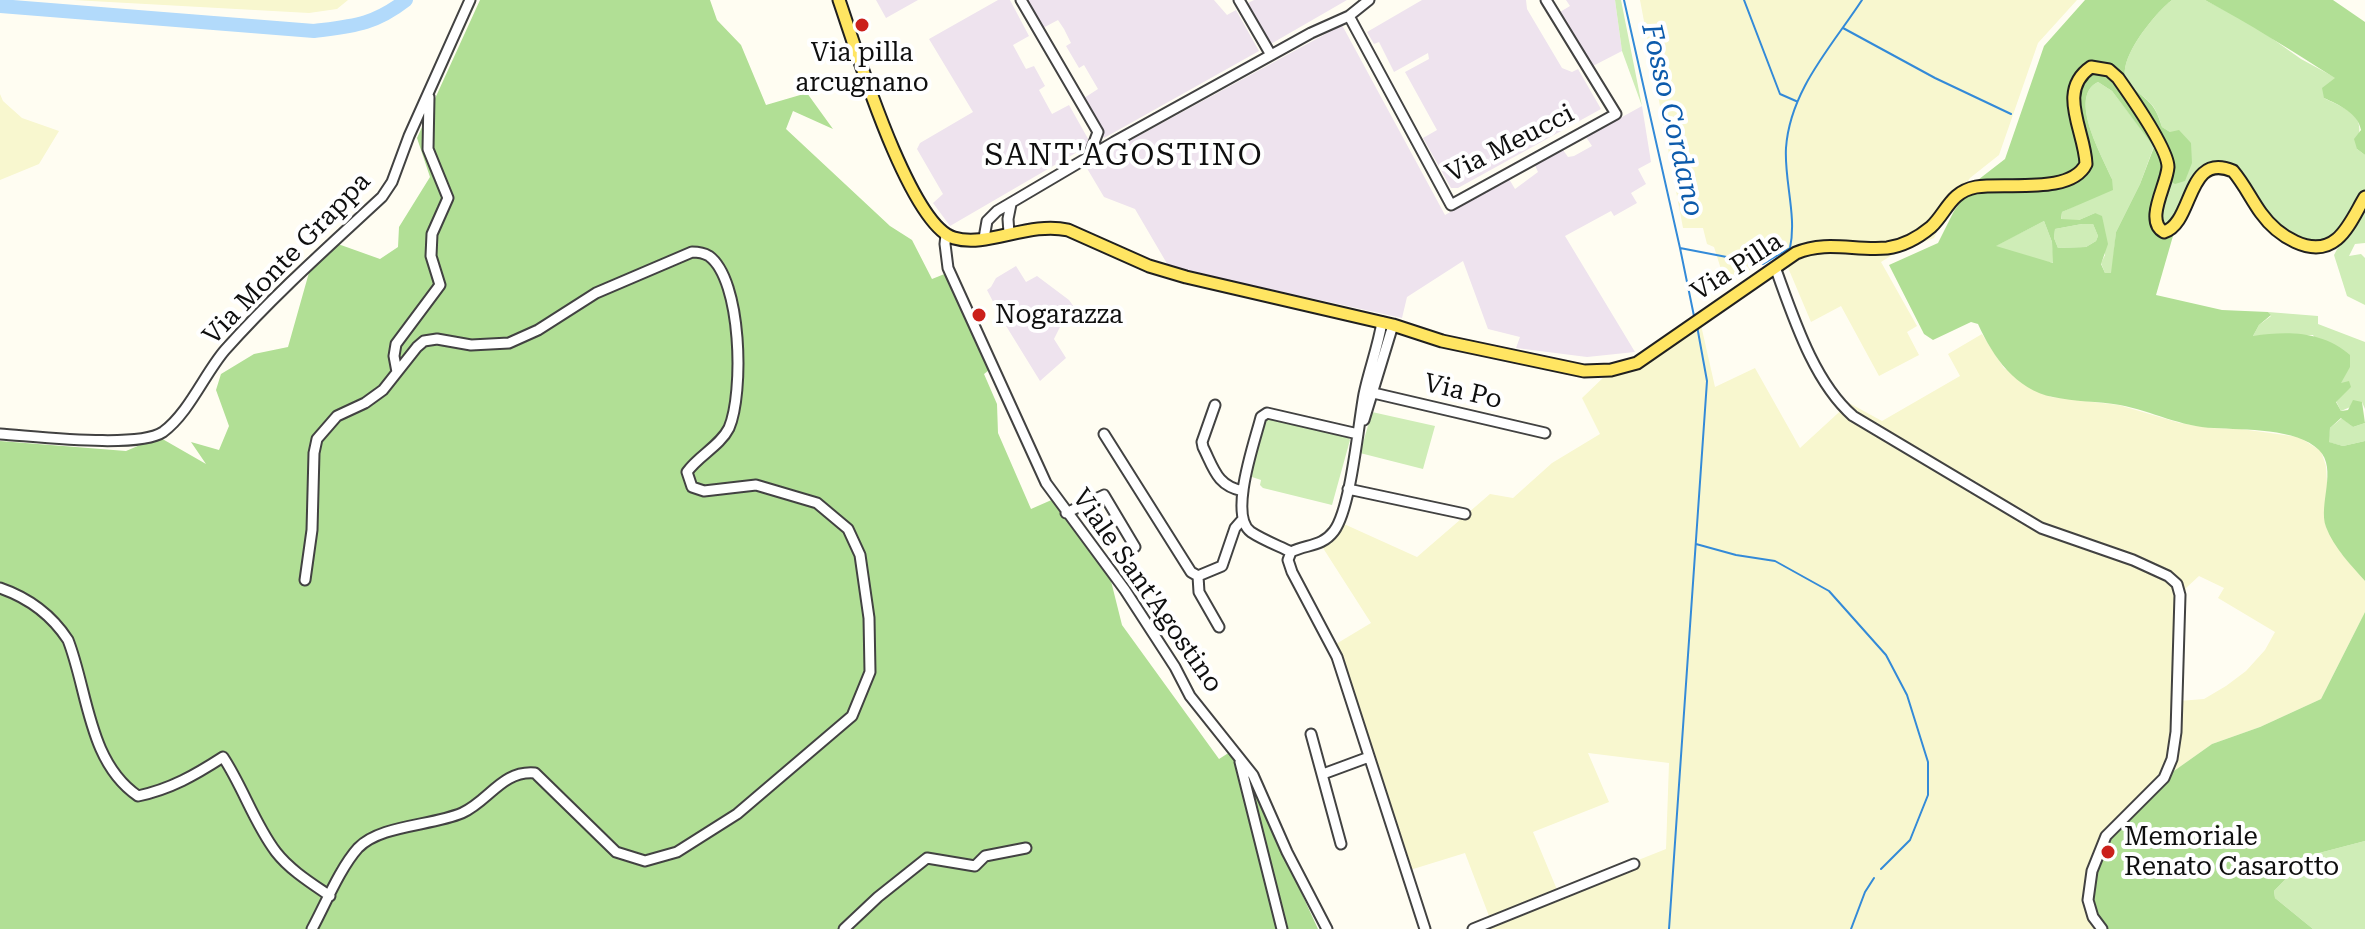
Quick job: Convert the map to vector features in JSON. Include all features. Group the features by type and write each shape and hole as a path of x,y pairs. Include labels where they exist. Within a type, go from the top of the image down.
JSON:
{"main road":[{"path":"839,0 869,85 918,203 932,222 952,237"},
{"name":"Via Pilla","path":"952,237 990,237 1040,227 1068,230 1149,266 1387,324 1442,341 1584,371 1611,370 1637,363 1775,267 1808,248 1823,245 1887,248 1912,240 1933,225 1943,208 1961,192 1975,187 2056,183 2074,177 2086,164 2072,102 2082,73 2091,67 2109,70 2118,78 2167,159 2166,177 2155,221 2158,229 2164,232 2178,223 2193,185 2207,171 2217,167 2233,171 2276,231 2303,244 2322,245 2338,238 2365,197"}],"street":[{"name":"Via Monte Grappa","path":"0,434 126,441 162,433 196,396 222,354 269,301 382,197 392,182 470,0"},
{"path":"1021,0 1098,132 1089,156"},
{"path":"1239,0 1271,55"},
{"path":"990,237 989,217 1089,156 1271,55 1349,16 1369,0"},
{"name":"Via Meucci","path":"1349,16 1451,205 1616,114 1546,0"},
{"path":"397,372 394,356 396,344 440,285 431,256 432,234 448,198 428,149 429,90"},
{"path":"1009,233 1011,204"},
{"name":"Viale Sant'Agostino","path":"952,237 948,268 1040,471 1066,513 1125,590 1190,696 1253,775 1287,852 1327,929"},
{"path":"305,580 312,530 317,439 337,416 374,397 424,341 437,339 471,345 509,343 538,330 596,293 692,252 709,255 719,266 734,305 739,385 726,433 694,462 687,472 688,480 692,487 704,491 756,485 817,503 848,529 860,555 869,618 870,672 852,716 737,814 677,852 645,861 616,852 535,773 521,772 509,777 465,812 373,836 357,850 312,929"},
{"path":"1775,267 1801,336 1834,395 1853,416 2041,528 2156,569 2177,584 2180,595 2176,732 2172,759 2164,778 2106,836 2092,871 2088,900 2093,917 2102,929"},
{"path":"1358,434 1267,413 1261,417 1243,491 1242,520 1249,531 1291,552 1315,547 1337,528 1387,324"},
{"name":"Via Po","path":"1368,392 1545,433"},
{"path":"1215,405 1203,447 1222,483 1228,488 1243,491"},
{"path":"1104,434 1185,566 1198,576 1199,592 1219,627"},
{"path":"1348,489 1465,514"},
{"path":"1066,513 1104,495 1135,547"},
{"path":"1198,576 1222,566 1235,528 1242,520"},
{"path":"1291,552 1288,560 1292,572 1337,657 1425,929"},
{"path":"0,588 17,594 39,608 58,625 68,640 100,748 123,786 138,796 160,791 187,781 223,757 277,854 305,880 330,896"},
{"path":"1311,734 1341,844"},
{"path":"1323,774 1369,757"},
{"path":"1239,758 1282,929"},
{"path":"844,929 927,858 975,866 985,856 1026,848"},
{"path":"1473,929 1634,864"}],"shaded area":[{"path":"876,0 918,0 886,18"},
{"path":"998,0 1010,0 1029,36 1013,45 1026,69 1034,66 1045,86 1039,90 1052,114 1069,105 1091,144 950,226 933,203 943,194 917,149 920,143 973,112 929,39"},
{"path":"1025,0 1214,0 1227,15 1236,10 1259,51 1104,138 1081,100 1098,89 1084,65 1079,68 1066,46 1071,43 1064,29 1058,20 1041,29"},
{"path":"1254,0 1347,0 1269,45 1246,4"},
{"path":"1422,0 1526,0 1527,9 1562,68 1572,72 1578,69 1601,109 1458,188 1451,188 1423,138 1437,130 1405,72 1429,59 1428,53 1394,72 1379,42 1374,44 1367,32"},
{"path":"1566,0 1615,0 1622,51 1591,67 1560,12 1570,6"},
{"path":"1342,25 1445,215 1509,179 1515,189 1538,172 1534,163 1561,147 1568,157 1574,156 1592,146 1586,137 1642,106 1651,162 1638,169 1646,184 1631,193 1637,203 1614,216 1611,211 1565,236 1635,352 1587,357 1516,348 1520,337 1488,329 1463,261 1407,297 1402,318 1169,267 1135,209 1104,197 1085,165"},
{"path":"1016,266 1026,282 1037,276 1074,307 1054,339 1066,358 1040,381 987,290 996,278"}],"green space":[{"path":"73,0 348,0 337,9 309,13"},
{"path":"480,0 710,0 717,20 741,45 766,105 807,93 833,129 793,111 786,129 890,226 912,240 932,279 947,273 993,367 984,374 997,404 998,433 1031,509 1056,498 1110,577 1122,625 1219,759 1230,752 1249,779 1318,929 0,929 0,441 126,451 159,437 206,464 191,442 219,450 229,426 216,390 221,374 254,354 288,347 310,269 338,244 380,259 398,247 399,227 430,177 417,138"},
{"path":"1615,0 1621,0 1642,106 1622,51"},
{"path":"1640,0 2077,0 2038,43 1999,155 1970,178 1948,208 1934,238 1897,252 1881,262 1917,326 1907,332 1919,355 1879,376 1841,306 1811,322 1781,251 1726,285 1714,247 1707,244 1703,228 1683,228"},
{"path":"2085,0 2172,0 2138,39 2126,64 2125,75 2129,84 2153,106 2162,127 2170,132 2179,130 2191,143 2192,163 2185,181 2175,184 2164,177 2152,221 2175,229 2156,295 2222,310 2268,312 2271,315 2259,325 2253,336 2279,333 2316,337 2350,355 2350,367 2341,383 2349,381 2351,387 2336,402 2341,411 2348,410 2353,400 2362,402 2365,423 2353,427 2341,418 2330,428 2329,442 2343,446 2365,441 2365,581 2329,535 2324,518 2327,467 2319,450 2309,443 2284,434 2202,427 2120,405 2053,397 2017,380 1999,360 1978,324 1971,322 1933,340 1924,334 1889,265 1938,243 1954,211 1974,183 2005,159 2044,46","holes":["2098,82 2112,91 2154,147 2116,232 2111,273 2105,273 2101,264 2108,244 2102,216 2095,213 2079,220 2061,219 2062,212 2113,190 2112,179 2095,143 2086,113 2089,90","2044,221 2052,242 2053,263 1996,246","2093,224 2098,236 2086,247 2058,248 2055,229"]},
{"path":"2172,0 2205,0 2253,25 2301,59 2336,78 2324,98 2355,116 2359,128 2357,149 2365,155 2365,243 2355,244 2349,256 2361,254 2365,258 2365,305 2347,296 2334,255 2343,238 2332,245 2291,243 2231,173 2208,173 2195,186 2180,224 2156,230 2170,132 2162,127 2153,106 2129,84 2125,75 2126,64 2138,39"},
{"path":"2205,0 2333,0 2365,22 2365,155 2357,149 2354,139 2361,130 2356,119 2347,110 2324,98 2322,88 2335,78"},
{"path":"2098,82 2112,91 2154,146 2140,184 2116,232 2112,273 2105,273 2101,263 2105,255 2095,213 2079,220 2061,220 2062,212 2079,204 2112,179 2095,143 2086,113 2089,90"},
{"path":"0,94 3,101 22,118 59,131 39,164 0,180"},
{"path":"2044,221 2052,242 2054,263 1998,253 1995,246"},
{"path":"2093,224 2098,236 2096,241 2086,247 2058,248 2055,229"},
{"path":"2268,312 2318,316 2318,324 2365,342 2365,409 2362,402 2341,411 2336,401 2340,384 2313,335 2253,336 2259,325 2271,316"},
{"path":"1701,325 1715,387 1755,368 1800,448 1849,403 1882,421 1960,376 1948,354 1982,334 2004,368 2051,397 2119,405 2180,423 2211,428 2299,437 2321,451 2341,553 2365,581 2365,612 2321,699 2260,727 2212,744 2164,778 2102,929 1491,929 1465,853 1410,870 1336,644 1371,623 1323,548 1344,524 1417,557 1490,494 1513,498 1552,463 1600,434 1582,398 1607,374","holes":["2199,576 2224,588 2218,598 2275,632 2265,650 2246,671 2226,686 2204,699 2179,701 2186,588","1588,753 1669,763 1666,849 1558,892 1533,832 1609,802"]},
{"path":"1372,412 1435,426 1423,469 1360,453"},
{"path":"1268,417 1348,437 1350,440 1332,505 1263,488 1261,480 1249,476 1264,420"},
{"path":"2342,418 2353,427 2365,423 2365,441 2343,446 2328,442 2330,428"},
{"path":"2365,612 2365,841 2319,853 2303,861 2274,891 2275,898 2313,929 2102,929 2090,907 2092,871 2106,836 2164,778 2212,744 2260,727 2321,699"},
{"path":"2365,841 2365,929 2313,929 2275,898 2274,891 2303,861 2319,853"}],"waterway":[{"path":"0,6 314,31 352,26 373,19 406,0"},
{"name":"Fosso Cordano","path":"1624,0 1680,248"},
{"path":"1744,0 1780,94 1796,101"},
{"path":"1694,316 1680,248 1763,264 1790,248 1792,223 1786,160 1789,127 1795,107 1814,70 1862,0"},
{"path":"1843,28 1935,78 2011,114"},
{"path":"1669,929 1707,381 1697,326"},
{"path":"1696,544 1775,561 1829,591 1886,655 1907,695 1928,762 1928,795 1910,840 1881,869"},
{"path":"1851,929 1865,892 1874,878"}],"place":[{"name":"Via pilla arcugnano","path":"862,25"},
{"name":"Nogarazza","path":"979,315"},
{"name":"Memoriale Renato Casarotto","path":"2108,852"}],"district":[{"name":"SANT'AGOSTINO","path":"1124,156"}]}
